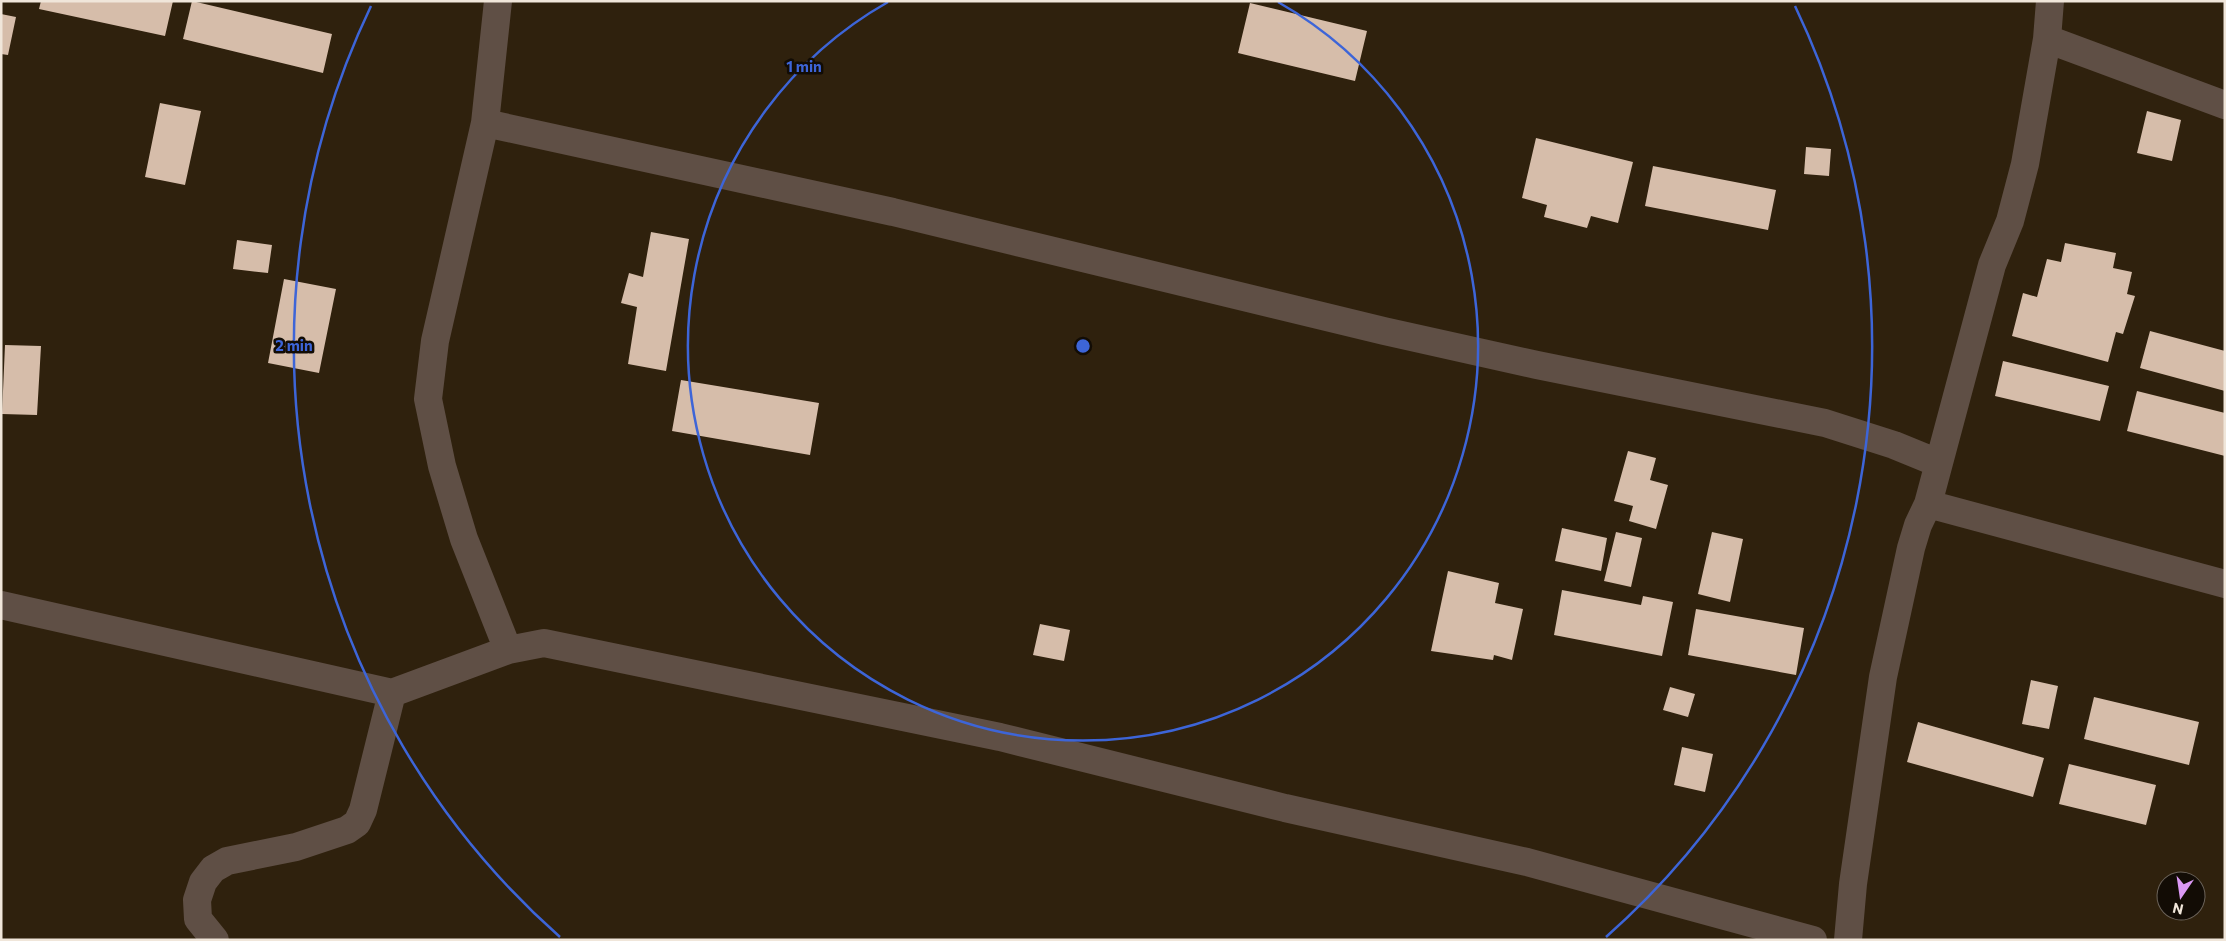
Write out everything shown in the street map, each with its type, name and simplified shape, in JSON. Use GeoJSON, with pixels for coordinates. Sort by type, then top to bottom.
{"type":"FeatureCollection","features":[{"type":"Feature","properties":{"kind":"street"},"geometry":{"type":"LineString","coordinates":[[498,1],[485,123],[435,341],[428,399],[442,466],[464,540],[508,650]]}},
{"type":"Feature","properties":{"kind":"street"},"geometry":{"type":"LineString","coordinates":[[1848,940],[1853,884],[1883,677],[1911,548],[1918,525],[1928,504],[1992,265],[2010,221],[2025,164],[2047,39],[2050,1]]}},
{"type":"Feature","properties":{"kind":"street"},"geometry":{"type":"LineString","coordinates":[[2047,39],[2225,105]]}},
{"type":"Feature","properties":{"kind":"street"},"geometry":{"type":"LineString","coordinates":[[485,123],[893,212],[1393,333],[1537,365],[1825,423],[1894,445],[1938,463]]}},
{"type":"Feature","properties":{"kind":"street"},"geometry":{"type":"LineString","coordinates":[[1928,504],[2225,584]]}},
{"type":"Feature","properties":{"kind":"street"},"geometry":{"type":"LineString","coordinates":[[1,605],[392,693],[508,650],[544,643],[1000,737],[1285,808],[1526,862],[1813,940]]}},
{"type":"Feature","properties":{"kind":"street"},"geometry":{"type":"LineString","coordinates":[[215,940],[198,919],[197,900],[203,882],[212,869],[227,861],[296,847],[347,830],[357,823],[363,810],[392,693]]}},
{"type":"Feature","properties":{"kind":"building"},"geometry":{"type":"Polygon","coordinates":[[[41,1],[173,1],[165,36],[39,9],[41,1]]]}},
{"type":"Feature","properties":{"kind":"building"},"geometry":{"type":"Polygon","coordinates":[[[192,1],[332,34],[323,73],[183,39],[192,1]]]}},
{"type":"Feature","properties":{"kind":"building"},"geometry":{"type":"Polygon","coordinates":[[[1250,3],[1367,31],[1355,81],[1238,53],[1250,3]]]}},
{"type":"Feature","properties":{"kind":"building"},"geometry":{"type":"Polygon","coordinates":[[[1,14],[16,17],[8,55],[1,54],[1,14]]]}},
{"type":"Feature","properties":{"kind":"building"},"geometry":{"type":"Polygon","coordinates":[[[160,103],[201,111],[185,185],[145,177],[160,103]]]}},
{"type":"Feature","properties":{"kind":"building"},"geometry":{"type":"Polygon","coordinates":[[[2147,111],[2181,120],[2172,161],[2137,153],[2147,111]]]}},
{"type":"Feature","properties":{"kind":"building"},"geometry":{"type":"Polygon","coordinates":[[[1536,138],[1633,162],[1618,223],[1591,216],[1587,228],[1544,217],[1547,205],[1522,198],[1536,138]]]}},
{"type":"Feature","properties":{"kind":"building"},"geometry":{"type":"Polygon","coordinates":[[[1806,147],[1831,149],[1829,176],[1804,174],[1806,147]]]}},
{"type":"Feature","properties":{"kind":"building"},"geometry":{"type":"Polygon","coordinates":[[[1653,166],[1776,190],[1768,230],[1645,206],[1653,166]]]}},
{"type":"Feature","properties":{"kind":"building"},"geometry":{"type":"Polygon","coordinates":[[[651,232],[689,239],[666,371],[628,364],[637,307],[621,303],[629,273],[643,277],[651,232]]]}},
{"type":"Feature","properties":{"kind":"building"},"geometry":{"type":"Polygon","coordinates":[[[237,240],[272,245],[268,273],[233,269],[237,240]]]}},
{"type":"Feature","properties":{"kind":"building"},"geometry":{"type":"Polygon","coordinates":[[[2065,243],[2116,253],[2113,268],[2132,272],[2127,294],[2135,296],[2123,334],[2116,332],[2108,362],[2012,336],[2023,293],[2037,297],[2047,259],[2061,262],[2065,243]]]}},
{"type":"Feature","properties":{"kind":"building"},"geometry":{"type":"Polygon","coordinates":[[[284,279],[336,289],[319,373],[268,363],[284,279]]]}},
{"type":"Feature","properties":{"kind":"building"},"geometry":{"type":"Polygon","coordinates":[[[2150,331],[2225,351],[2225,391],[2140,368],[2150,331]]]}},
{"type":"Feature","properties":{"kind":"building"},"geometry":{"type":"Polygon","coordinates":[[[5,345],[41,346],[37,415],[2,414],[5,345]]]}},
{"type":"Feature","properties":{"kind":"building"},"geometry":{"type":"Polygon","coordinates":[[[2003,361],[2109,386],[2100,421],[1995,396],[2003,361]]]}},
{"type":"Feature","properties":{"kind":"building"},"geometry":{"type":"Polygon","coordinates":[[[681,380],[819,403],[810,455],[672,431],[681,380]]]}},
{"type":"Feature","properties":{"kind":"building"},"geometry":{"type":"Polygon","coordinates":[[[2137,391],[2225,413],[2225,456],[2127,431],[2137,391]]]}},
{"type":"Feature","properties":{"kind":"building"},"geometry":{"type":"Polygon","coordinates":[[[1628,451],[1656,458],[1650,480],[1668,485],[1656,529],[1629,521],[1633,506],[1614,501],[1628,451]]]}},
{"type":"Feature","properties":{"kind":"building"},"geometry":{"type":"Polygon","coordinates":[[[1562,528],[1607,538],[1601,571],[1555,561],[1562,528]]]}},
{"type":"Feature","properties":{"kind":"building"},"geometry":{"type":"Polygon","coordinates":[[[1616,532],[1642,538],[1631,587],[1604,581],[1616,532]]]}},
{"type":"Feature","properties":{"kind":"building"},"geometry":{"type":"Polygon","coordinates":[[[1712,532],[1743,539],[1730,602],[1698,594],[1712,532]]]}},
{"type":"Feature","properties":{"kind":"building"},"geometry":{"type":"Polygon","coordinates":[[[1448,571],[1499,583],[1495,603],[1523,609],[1512,660],[1494,655],[1493,660],[1431,651],[1448,571]]]}},
{"type":"Feature","properties":{"kind":"building"},"geometry":{"type":"Polygon","coordinates":[[[1562,590],[1641,605],[1643,596],[1673,602],[1662,656],[1554,635],[1562,590]]]}},
{"type":"Feature","properties":{"kind":"building"},"geometry":{"type":"Polygon","coordinates":[[[1696,609],[1804,628],[1796,675],[1688,655],[1696,609]]]}},
{"type":"Feature","properties":{"kind":"building"},"geometry":{"type":"Polygon","coordinates":[[[1040,624],[1070,630],[1064,661],[1033,655],[1040,624]]]}},
{"type":"Feature","properties":{"kind":"building"},"geometry":{"type":"Polygon","coordinates":[[[2031,680],[2058,686],[2049,729],[2022,724],[2031,680]]]}},
{"type":"Feature","properties":{"kind":"building"},"geometry":{"type":"Polygon","coordinates":[[[1670,687],[1695,694],[1688,717],[1663,710],[1670,687]]]}},
{"type":"Feature","properties":{"kind":"building"},"geometry":{"type":"Polygon","coordinates":[[[2094,697],[2199,722],[2189,765],[2084,739],[2094,697]]]}},
{"type":"Feature","properties":{"kind":"building"},"geometry":{"type":"Polygon","coordinates":[[[1918,722],[2044,758],[2033,797],[1907,762],[1918,722]]]}},
{"type":"Feature","properties":{"kind":"building"},"geometry":{"type":"Polygon","coordinates":[[[1682,747],[1713,754],[1705,792],[1674,785],[1682,747]]]}},
{"type":"Feature","properties":{"kind":"building"},"geometry":{"type":"Polygon","coordinates":[[[2069,764],[2156,785],[2146,825],[2059,804],[2069,764]]]}}]}
